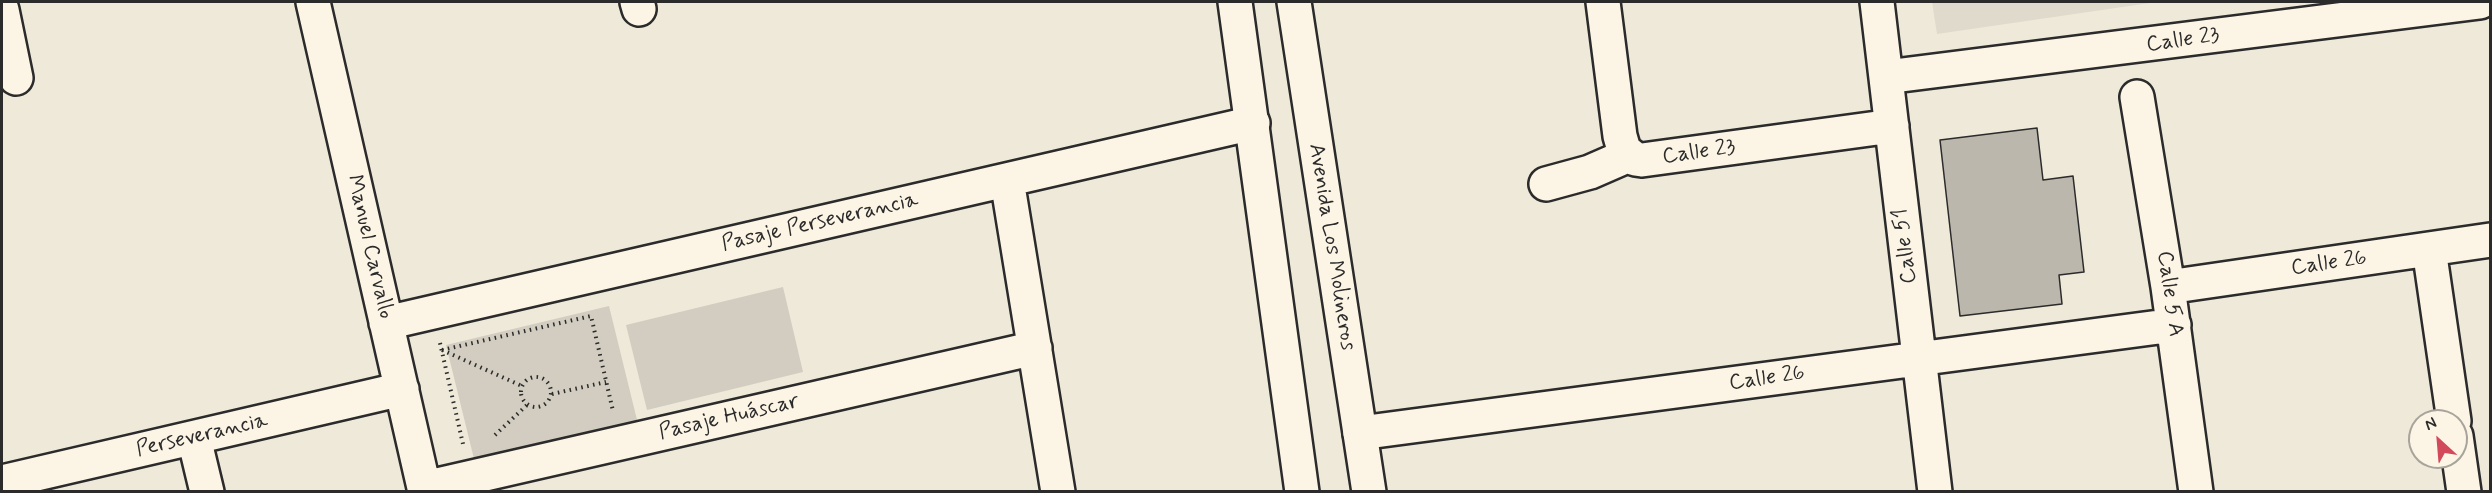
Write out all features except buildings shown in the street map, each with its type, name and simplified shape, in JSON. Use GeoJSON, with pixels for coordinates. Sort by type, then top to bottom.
{"type":"FeatureCollection","features":[{"type":"Feature","properties":{"kind":"street","name":"Manuel Carvallo"},"geometry":{"type":"LineString","coordinates":[[312,2],[424,490]]}},
{"type":"Feature","properties":{"kind":"street"},"geometry":{"type":"LineString","coordinates":[[1235,2],[1302,492]]}},
{"type":"Feature","properties":{"kind":"street","name":"Avenida Los Molineros"},"geometry":{"type":"LineString","coordinates":[[1294,2],[1369,492]]}},
{"type":"Feature","properties":{"kind":"street"},"geometry":{"type":"LineString","coordinates":[[1603,2],[1620,136],[1629,155]]}},
{"type":"Feature","properties":{"kind":"street","name":"Calle 51"},"geometry":{"type":"LineString","coordinates":[[1877,2],[1935,492]]}},
{"type":"Feature","properties":{"kind":"street","name":"Calle 23"},"geometry":{"type":"LineString","coordinates":[[1886,78],[2480,2]]}},
{"type":"Feature","properties":{"kind":"street"},"geometry":{"type":"LineString","coordinates":[[2,10],[16,78]]}},
{"type":"Feature","properties":{"kind":"street","name":"Calle 5 A"},"geometry":{"type":"LineString","coordinates":[[2137,97],[2174,325],[2196,492]]}},
{"type":"Feature","properties":{"kind":"street","name":"Pasaje Perseverancia"},"geometry":{"type":"LineString","coordinates":[[386,323],[1253,123]]}},
{"type":"Feature","properties":{"kind":"street","name":"Calle 23"},"geometry":{"type":"LineString","coordinates":[[1546,184],[1590,172],[1629,155],[1642,160],[1892,126]]}},
{"type":"Feature","properties":{"kind":"street"},"geometry":{"type":"LineString","coordinates":[[1007,180],[1058,492]]}},
{"type":"Feature","properties":{"kind":"street","name":"Calle 26"},"geometry":{"type":"LineString","coordinates":[[2168,287],[2490,240]]}},
{"type":"Feature","properties":{"kind":"street"},"geometry":{"type":"LineString","coordinates":[[2429,249],[2452,409]]}},
{"type":"Feature","properties":{"kind":"street","name":"Calle 26"},"geometry":{"type":"LineString","coordinates":[[1360,433],[2174,325]]}},
{"type":"Feature","properties":{"kind":"street","name":"Pasaje Huáscar"},"geometry":{"type":"LineString","coordinates":[[424,490],[1035,348]]}},
{"type":"Feature","properties":{"kind":"street","name":"Perseverancia"},"geometry":{"type":"LineString","coordinates":[[2,482],[402,389]]}},
{"type":"Feature","properties":{"kind":"street"},"geometry":{"type":"LineString","coordinates":[[194,438],[207,492]]}},
{"type":"Feature","properties":{"kind":"street"},"geometry":{"type":"LineString","coordinates":[[2461,469],[2464,492]]}},
{"type":"Feature","properties":{"kind":"path"},"geometry":{"type":"LineString","coordinates":[[442,350],[591,316],[614,415]]}},
{"type":"Feature","properties":{"kind":"path"},"geometry":{"type":"LineString","coordinates":[[442,350],[522,386]]}},
{"type":"Feature","properties":{"kind":"path"},"geometry":{"type":"LineString","coordinates":[[442,350],[464,449]]}},
{"type":"Feature","properties":{"kind":"path"},"geometry":{"type":"LineString","coordinates":[[530,378],[540,378],[549,384],[552,394],[547,403],[537,408],[527,405],[522,396],[522,386],[530,378]]}},
{"type":"Feature","properties":{"kind":"path"},"geometry":{"type":"LineString","coordinates":[[552,394],[606,382]]}},
{"type":"Feature","properties":{"kind":"path"},"geometry":{"type":"LineString","coordinates":[[493,437],[527,405]]}},
{"type":"Feature","properties":{"kind":"shaded area"},"geometry":{"type":"Polygon","coordinates":[[[1932,2],[2157,2],[1937,34],[1932,2]]]}},
{"type":"Feature","properties":{"kind":"shaded area"},"geometry":{"type":"Polygon","coordinates":[[[783,287],[803,372],[647,410],[626,325],[783,287]]]}},
{"type":"Feature","properties":{"kind":"shaded area"},"geometry":{"type":"Polygon","coordinates":[[[609,306],[638,424],[475,463],[446,345],[609,306]]]}}]}
